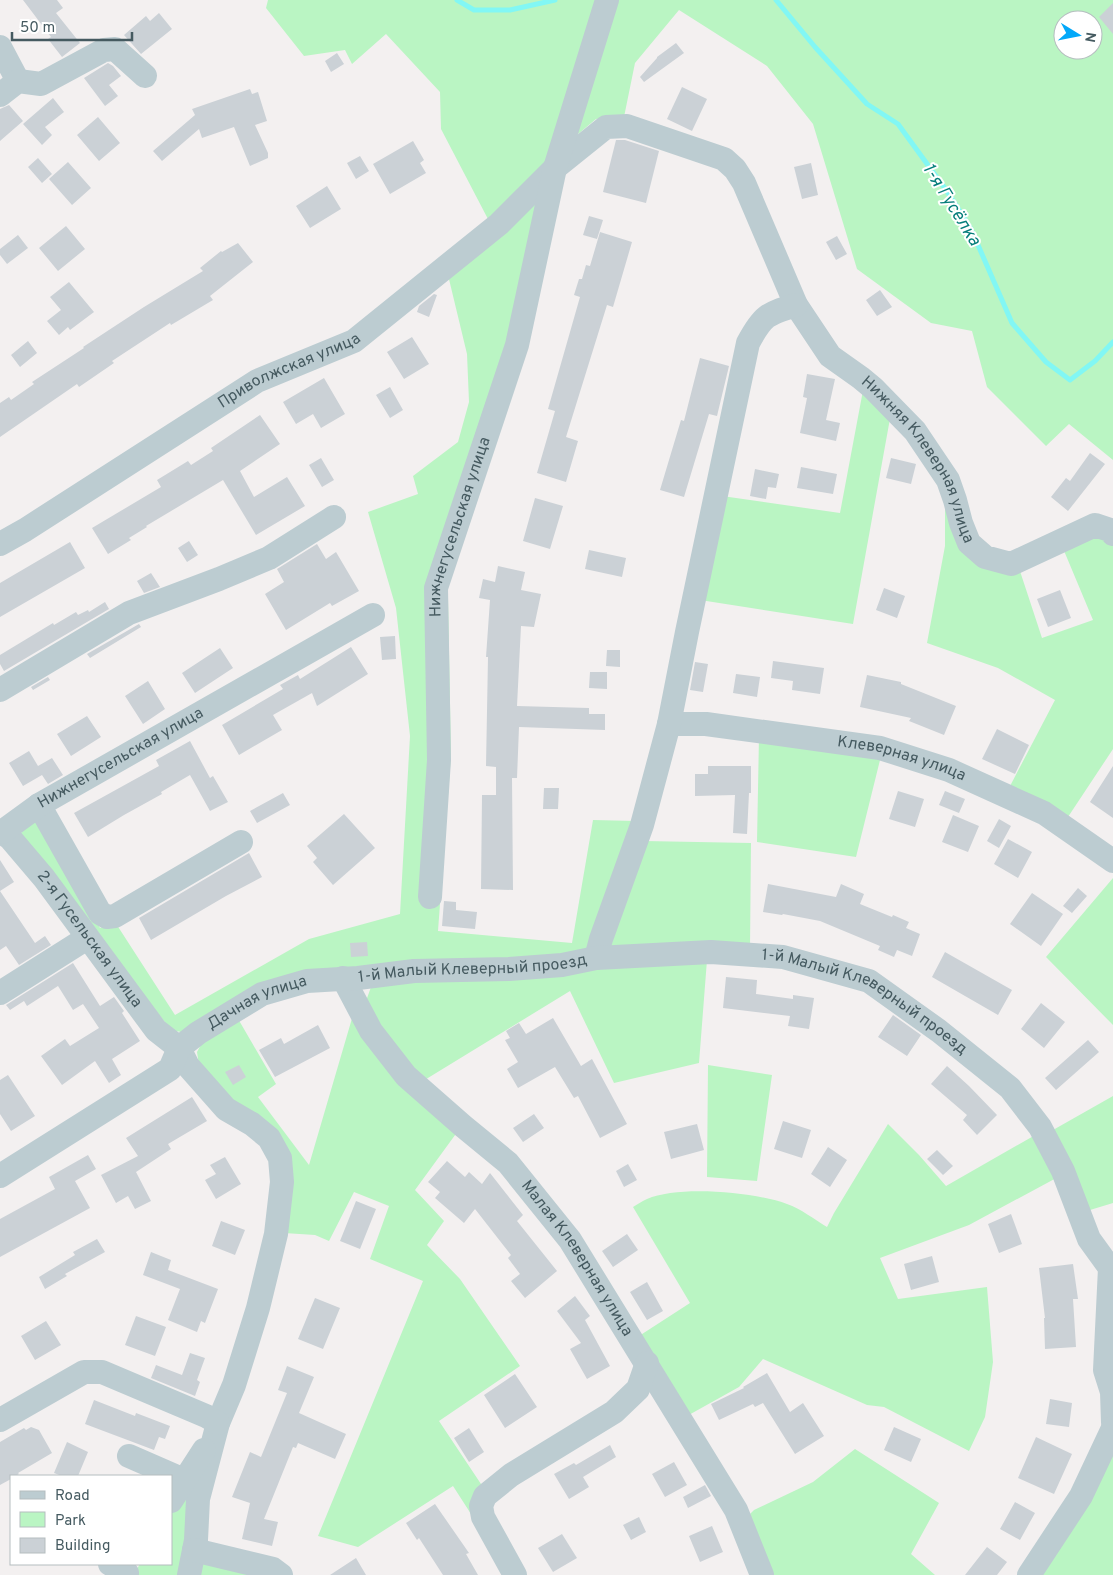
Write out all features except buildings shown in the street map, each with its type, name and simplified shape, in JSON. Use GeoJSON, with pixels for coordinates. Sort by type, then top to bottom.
{"type":"FeatureCollection","features":[{"type":"Feature","properties":{"kind":"street","name":"Нижнегусельская улица"},"geometry":{"type":"LineString","coordinates":[[430,897],[439,760],[436,588],[518,345],[555,168],[607,0]]}},
{"type":"Feature","properties":{"kind":"street"},"geometry":{"type":"LineString","coordinates":[[0,47],[9,88],[41,84],[104,50],[115,49],[145,76]]}},
{"type":"Feature","properties":{"kind":"street","name":"Нижняя Клеверная улица"},"geometry":{"type":"LineString","coordinates":[[555,168],[606,127],[627,126],[724,159],[735,169],[744,183],[796,305],[830,356],[873,388],[915,431],[948,480],[969,543],[985,557],[1011,564],[1095,526],[1110,530],[1113,534]]}},
{"type":"Feature","properties":{"kind":"street","name":"Приволжская улица"},"geometry":{"type":"LineString","coordinates":[[0,544],[25,530],[257,381],[354,341],[499,224],[555,168]]}},
{"type":"Feature","properties":{"kind":"street"},"geometry":{"type":"LineString","coordinates":[[596,958],[600,939],[642,825],[669,724],[748,343],[757,325],[771,312],[796,305]]}},
{"type":"Feature","properties":{"kind":"street"},"geometry":{"type":"LineString","coordinates":[[0,690],[129,613],[269,558],[334,517]]}},
{"type":"Feature","properties":{"kind":"street","name":"Нижнегусельская улица"},"geometry":{"type":"LineString","coordinates":[[1,832],[39,805],[373,615]]}},
{"type":"Feature","properties":{"kind":"street","name":"Клеверная улица"},"geometry":{"type":"LineString","coordinates":[[669,724],[706,724],[880,748],[949,770],[1044,813],[1113,861]]}},
{"type":"Feature","properties":{"kind":"street"},"geometry":{"type":"LineString","coordinates":[[39,805],[100,913],[107,917],[115,916],[241,842]]}},
{"type":"Feature","properties":{"kind":"street","name":"2-я Гусельская улица"},"geometry":{"type":"LineString","coordinates":[[1,832],[10,838],[44,878],[156,1030],[179,1048]]}},
{"type":"Feature","properties":{"kind":"street"},"geometry":{"type":"LineString","coordinates":[[0,993],[87,938]]}},
{"type":"Feature","properties":{"kind":"street","name":"1-й Малый Клеверный проезд"},"geometry":{"type":"LineString","coordinates":[[343,978],[414,971],[509,969],[562,965],[596,958],[711,952],[783,957],[869,981],[939,1031],[1010,1088],[1040,1127],[1063,1171],[1089,1239],[1110,1268],[1105,1370],[1112,1392],[1113,1422]]}},
{"type":"Feature","properties":{"kind":"street","name":"Дачная улица"},"geometry":{"type":"LineString","coordinates":[[179,1048],[198,1033],[262,994],[307,981],[343,978]]}},
{"type":"Feature","properties":{"kind":"street","name":"Малая Клеверная улица"},"geometry":{"type":"LineString","coordinates":[[343,978],[370,1031],[406,1076],[508,1163],[570,1240],[736,1510],[762,1575]]}},
{"type":"Feature","properties":{"kind":"street"},"geometry":{"type":"LineString","coordinates":[[0,1176],[170,1069],[179,1048]]}},
{"type":"Feature","properties":{"kind":"street"},"geometry":{"type":"LineString","coordinates":[[179,1048],[188,1066],[226,1108],[252,1124],[269,1138],[280,1158],[282,1182],[276,1234],[258,1308],[234,1385],[216,1431],[198,1499],[196,1540],[189,1575]]}},
{"type":"Feature","properties":{"kind":"street"},"geometry":{"type":"LineString","coordinates":[[514,1575],[483,1517],[481,1506],[485,1496],[511,1475],[614,1412],[638,1389],[647,1363]]}},
{"type":"Feature","properties":{"kind":"street"},"geometry":{"type":"LineString","coordinates":[[0,1420],[84,1372],[102,1372],[216,1431]]}},
{"type":"Feature","properties":{"kind":"street"},"geometry":{"type":"LineString","coordinates":[[1029,1575],[1081,1496],[1113,1428]]}},
{"type":"Feature","properties":{"kind":"street"},"geometry":{"type":"LineString","coordinates":[[172,1499],[216,1431]]}},
{"type":"Feature","properties":{"kind":"street"},"geometry":{"type":"LineString","coordinates":[[128,1456],[184,1480]]}},
{"type":"Feature","properties":{"kind":"street"},"geometry":{"type":"LineString","coordinates":[[194,1550],[273,1569],[281,1575]]}},
{"type":"Feature","properties":{"kind":"green space"},"geometry":{"type":"Polygon","coordinates":[[[268,0],[1113,0],[1113,460],[1069,424],[1046,446],[987,387],[972,331],[931,323],[857,269],[813,124],[767,66],[679,10],[635,63],[624,117],[596,119],[547,160],[489,221],[441,129],[440,92],[386,34],[352,64],[345,50],[304,56],[266,8],[268,0]]]}},
{"type":"Feature","properties":{"kind":"green space"},"geometry":{"type":"Polygon","coordinates":[[[538,195],[510,340],[427,586],[448,598],[451,755],[438,931],[572,943],[593,820],[636,821],[589,952],[354,974],[181,1032],[171,1030],[19,836],[37,810],[100,928],[115,922],[175,1015],[309,939],[400,914],[410,736],[396,608],[368,512],[418,494],[413,476],[458,442],[469,402],[467,354],[448,275],[538,195]]]}},
{"type":"Feature","properties":{"kind":"green space"},"geometry":{"type":"Polygon","coordinates":[[[864,385],[891,413],[853,624],[700,600],[722,496],[840,513],[864,385]]]}},
{"type":"Feature","properties":{"kind":"green space"},"geometry":{"type":"Polygon","coordinates":[[[945,485],[956,527],[1018,565],[1042,638],[1093,620],[1062,546],[1098,532],[1113,545],[1113,749],[1066,820],[1009,788],[1055,700],[998,668],[927,643],[945,546],[945,485]]]}},
{"type":"Feature","properties":{"kind":"green space"},"geometry":{"type":"Polygon","coordinates":[[[759,736],[881,756],[856,857],[757,842],[759,736]]]}},
{"type":"Feature","properties":{"kind":"green space"},"geometry":{"type":"Polygon","coordinates":[[[644,841],[751,843],[750,948],[610,949],[644,841]]]}},
{"type":"Feature","properties":{"kind":"green space"},"geometry":{"type":"Polygon","coordinates":[[[1113,878],[1113,1025],[1046,957],[1113,878]]]}},
{"type":"Feature","properties":{"kind":"green space"},"geometry":{"type":"Polygon","coordinates":[[[707,960],[699,1063],[614,1083],[570,991],[423,1081],[407,1068],[366,1001],[371,987],[380,984],[707,960]]]}},
{"type":"Feature","properties":{"kind":"green space"},"geometry":{"type":"Polygon","coordinates":[[[353,1015],[458,1131],[415,1190],[444,1221],[427,1245],[460,1279],[520,1366],[439,1421],[483,1487],[471,1514],[453,1486],[358,1547],[318,1536],[423,1281],[370,1259],[389,1206],[354,1192],[329,1241],[315,1235],[284,1233],[289,1182],[231,1103],[199,1065],[197,1052],[204,1039],[237,1017],[276,1084],[258,1097],[309,1165],[353,1015]]]}},
{"type":"Feature","properties":{"kind":"green space"},"geometry":{"type":"Polygon","coordinates":[[[708,1065],[772,1075],[757,1181],[707,1177],[708,1065]]]}},
{"type":"Feature","properties":{"kind":"green space"},"geometry":{"type":"Polygon","coordinates":[[[1113,1096],[1113,1203],[1090,1210],[1053,1130],[1113,1096]]]}},
{"type":"Feature","properties":{"kind":"green space"},"geometry":{"type":"Polygon","coordinates":[[[888,1124],[946,1186],[1037,1134],[1060,1176],[969,1225],[880,1258],[898,1299],[987,1287],[993,1362],[985,1417],[969,1451],[884,1407],[867,1405],[763,1359],[739,1387],[687,1416],[639,1336],[690,1303],[633,1207],[647,1199],[678,1192],[737,1193],[787,1204],[827,1227],[888,1124]]]}},
{"type":"Feature","properties":{"kind":"green space"},"geometry":{"type":"Polygon","coordinates":[[[1113,1444],[1113,1575],[1038,1575],[1113,1444]]]}},
{"type":"Feature","properties":{"kind":"green space"},"geometry":{"type":"Polygon","coordinates":[[[855,1449],[939,1503],[911,1554],[935,1575],[770,1575],[750,1514],[754,1510],[813,1482],[855,1449]]]}},
{"type":"Feature","properties":{"kind":"green space"},"geometry":{"type":"Polygon","coordinates":[[[200,1466],[185,1575],[133,1575],[139,1565],[172,1565],[172,1508],[200,1466]]]}},
{"type":"Feature","properties":{"kind":"green space"},"geometry":{"type":"Polygon","coordinates":[[[204,1561],[267,1575],[196,1575],[204,1561]]]}},
{"type":"Feature","properties":{"kind":"waterway","name":"1-я Гусёлка"},"geometry":{"type":"LineString","coordinates":[[457,0],[474,10],[510,10],[555,0]]}},
{"type":"Feature","properties":{"kind":"waterway","name":"1-я Гусёлка"},"geometry":{"type":"LineString","coordinates":[[776,0],[815,47],[867,104],[898,124],[949,194],[971,229],[1012,323],[1046,362],[1070,380],[1095,361],[1113,342]]}}]}
